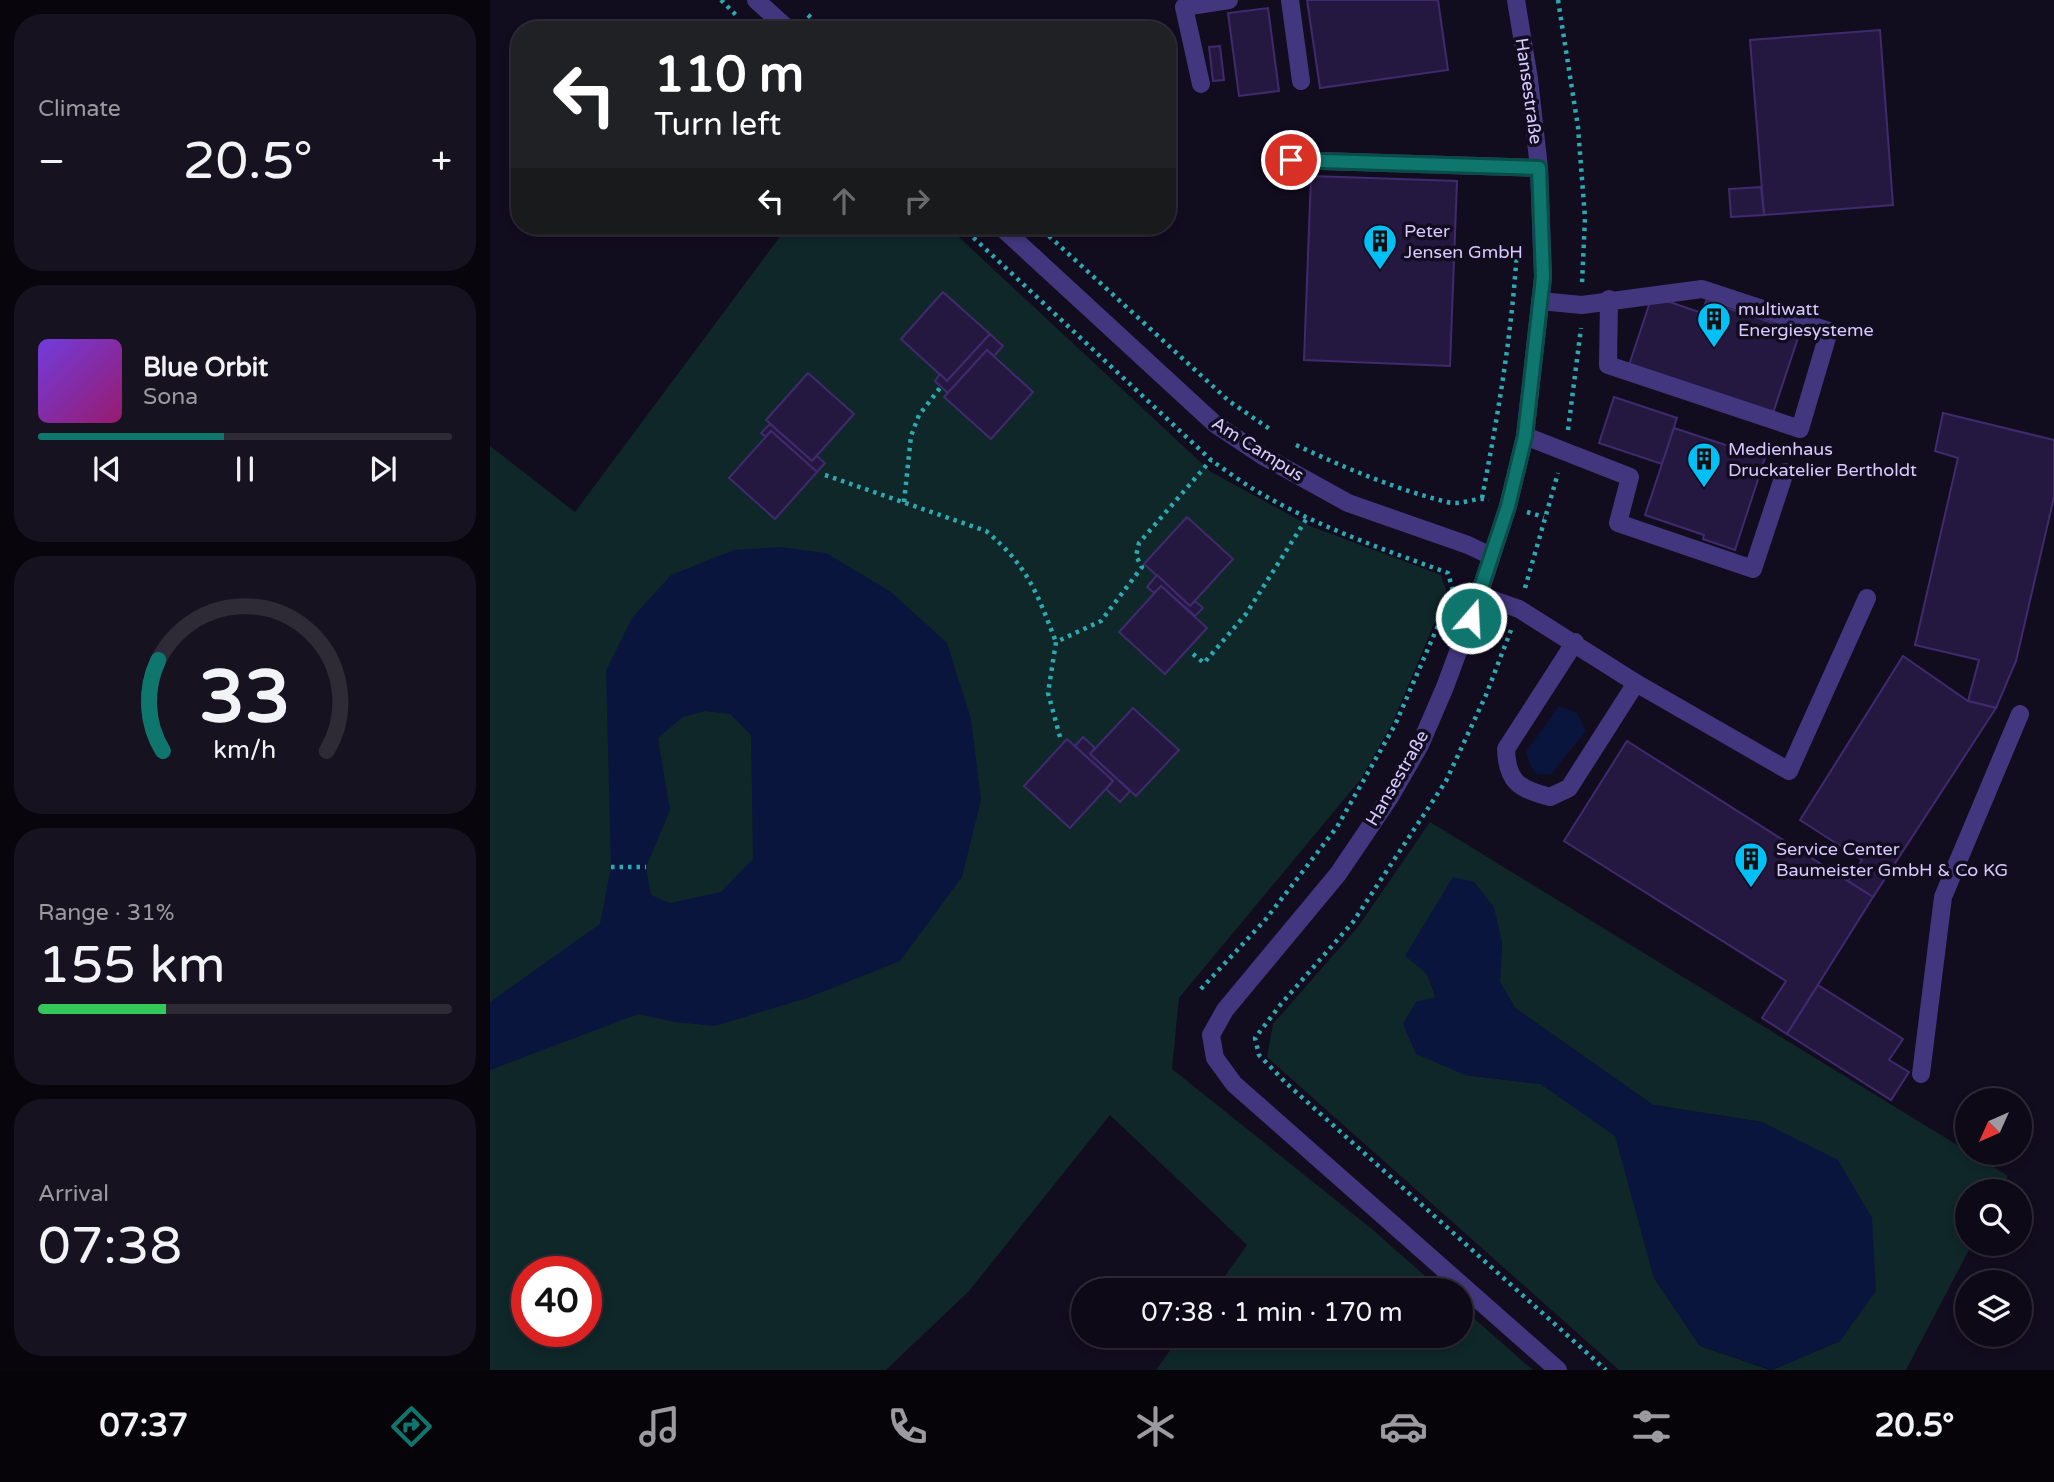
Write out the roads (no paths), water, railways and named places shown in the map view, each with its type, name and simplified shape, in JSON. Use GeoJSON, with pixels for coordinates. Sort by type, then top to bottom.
{"type":"FeatureCollection","features":[{"type":"Feature","properties":{"kind":"street"},"geometry":{"type":"LineString","coordinates":[[756,0],[779,21]]}},
{"type":"Feature","properties":{"kind":"street"},"geometry":{"type":"LineString","coordinates":[[1201,84],[1184,6],[1229,0]]}},
{"type":"Feature","properties":{"kind":"street"},"geometry":{"type":"LineString","coordinates":[[1290,0],[1301,81]]}},
{"type":"Feature","properties":{"kind":"street","name":"Hansestraße"},"geometry":{"type":"LineString","coordinates":[[1516,0],[1529,79],[1539,168],[1543,277],[1525,436],[1508,506],[1479,595],[1420,745],[1390,797],[1339,874],[1225,1010],[1211,1035],[1215,1058],[1234,1084],[1558,1370]]}},
{"type":"Feature","properties":{"kind":"street"},"geometry":{"type":"LineString","coordinates":[[1291,160],[1539,168]]}},
{"type":"Feature","properties":{"kind":"street","name":"Am Campus"},"geometry":{"type":"LineString","coordinates":[[1010,235],[1224,430],[1264,456],[1348,503],[1468,545],[1491,556]]}},
{"type":"Feature","properties":{"kind":"street"},"geometry":{"type":"LineString","coordinates":[[1540,301],[1582,305],[1609,299],[1702,289],[1829,331],[1800,429],[1608,365],[1609,299]]}},
{"type":"Feature","properties":{"kind":"street"},"geometry":{"type":"LineString","coordinates":[[1525,436],[1630,477],[1618,523],[1753,569],[1785,472]]}},
{"type":"Feature","properties":{"kind":"street"},"geometry":{"type":"LineString","coordinates":[[1479,595],[1519,609],[1636,683],[1789,771],[1867,598]]}},
{"type":"Feature","properties":{"kind":"street"},"geometry":{"type":"LineString","coordinates":[[1575,642],[1506,749],[1506,764],[1512,779],[1529,791],[1549,797],[1569,788],[1636,683]]}},
{"type":"Feature","properties":{"kind":"street"},"geometry":{"type":"LineString","coordinates":[[1921,1074],[1943,897],[2020,714]]}},
{"type":"Feature","properties":{"kind":"water"},"geometry":{"type":"Polygon","coordinates":[[[780,547],[826,553],[891,592],[947,643],[971,719],[981,800],[962,877],[900,961],[807,998],[715,1026],[675,1022],[638,1014],[490,1070],[490,1002],[600,924],[611,867],[606,671],[632,618],[671,575],[734,550],[780,547]],[[705,711],[683,717],[658,738],[670,810],[646,867],[651,895],[670,903],[721,892],[753,859],[751,735],[730,714],[705,711]]]}},
{"type":"Feature","properties":{"kind":"water"},"geometry":{"type":"Polygon","coordinates":[[[1559,706],[1577,713],[1586,731],[1551,774],[1536,774],[1526,752],[1559,706]]]}},
{"type":"Feature","properties":{"kind":"water"},"geometry":{"type":"Polygon","coordinates":[[[1453,877],[1474,882],[1494,907],[1502,942],[1500,982],[1515,1008],[1653,1105],[1762,1122],[1838,1160],[1872,1218],[1876,1291],[1840,1341],[1772,1370],[1700,1346],[1654,1278],[1615,1136],[1541,1084],[1465,1075],[1416,1054],[1403,1024],[1416,1002],[1436,997],[1427,974],[1405,956],[1453,877]]]}},
{"type":"Feature","properties":{"kind":"place","name":"Peter Jensen GmbH"},"geometry":{"type":"Point","coordinates":[1380,271]}},
{"type":"Feature","properties":{"kind":"place","name":"multiwatt Energiesysteme"},"geometry":{"type":"Point","coordinates":[1714,349]}},
{"type":"Feature","properties":{"kind":"place","name":"Medienhaus Druckatelier Bertholdt"},"geometry":{"type":"Point","coordinates":[1704,489]}},
{"type":"Feature","properties":{"kind":"place","name":"Service Center Baumeister GmbH & Co KG"},"geometry":{"type":"Point","coordinates":[1751,889]}}]}
